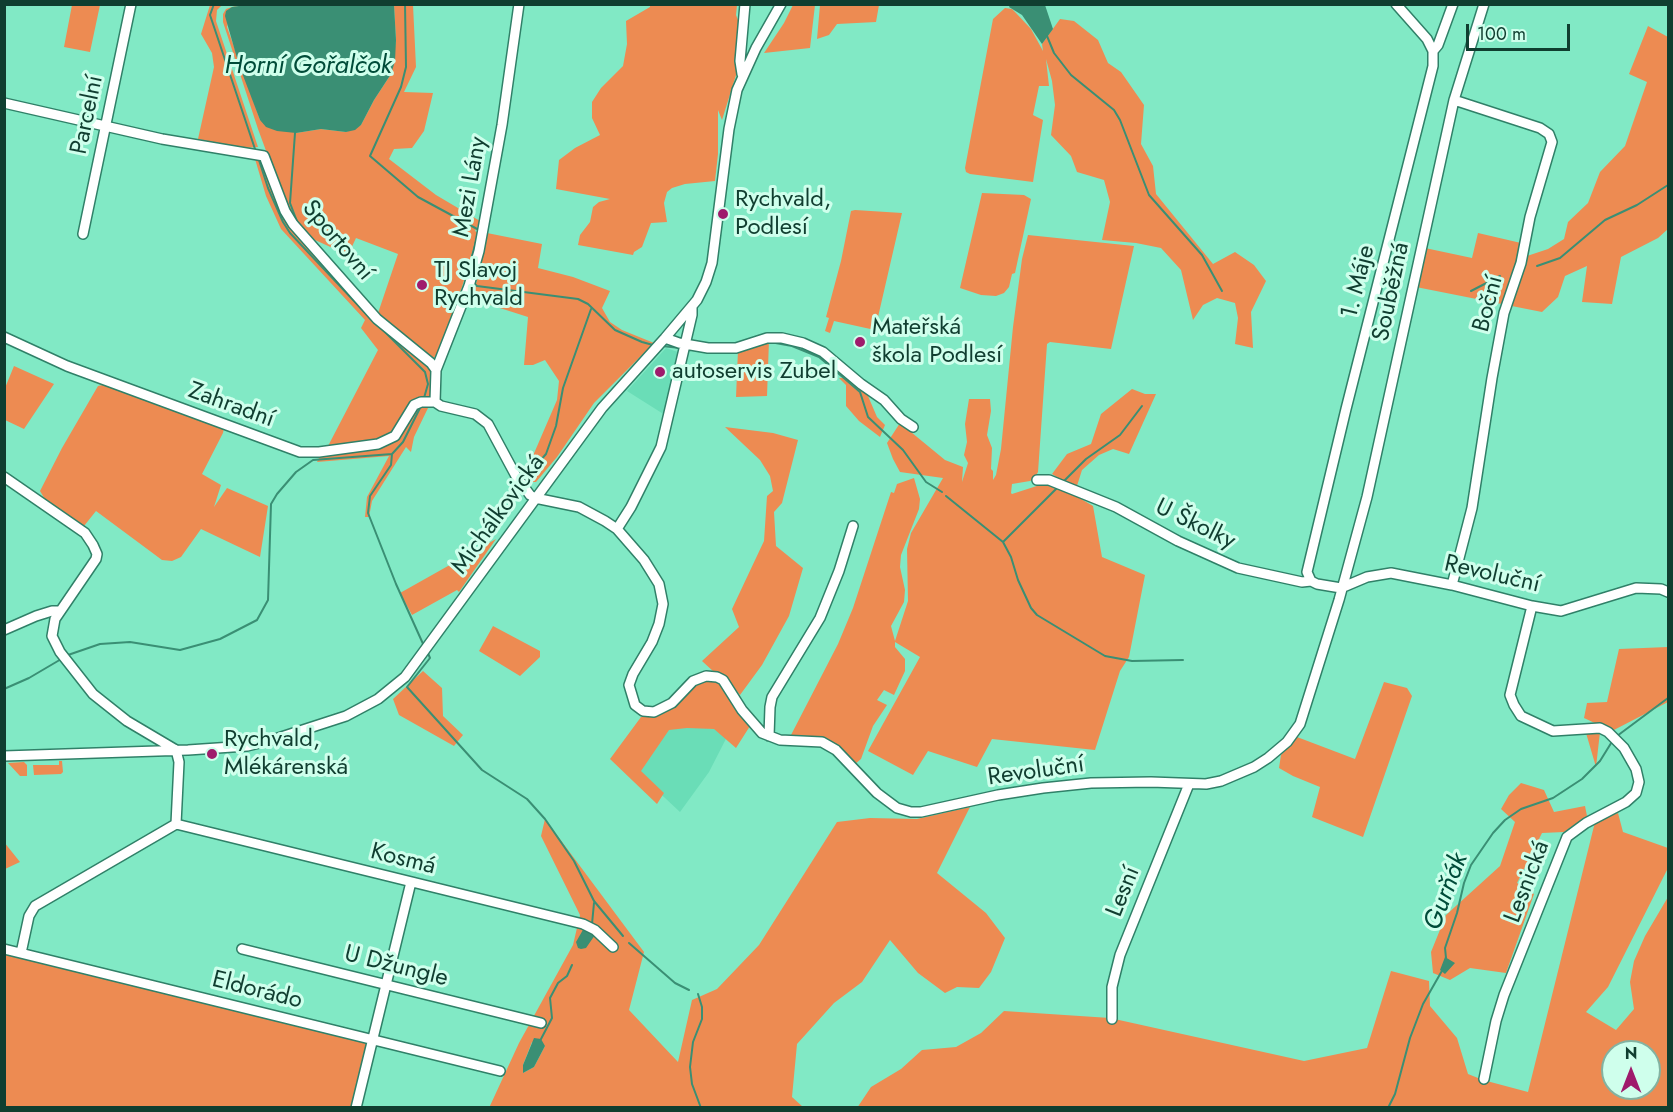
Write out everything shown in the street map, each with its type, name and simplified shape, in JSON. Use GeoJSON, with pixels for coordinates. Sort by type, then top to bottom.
{"type":"FeatureCollection","features":[{"type":"Feature","properties":{"kind":"street","name":"Parcelní"},"geometry":{"type":"LineString","coordinates":[[83,234],[131,4]]}},
{"type":"Feature","properties":{"kind":"street","name":"Mezi Lány"},"geometry":{"type":"LineString","coordinates":[[436,370],[469,286],[479,251],[502,125],[519,4]]}},
{"type":"Feature","properties":{"kind":"street"},"geometry":{"type":"LineString","coordinates":[[742,74],[740,61],[745,4]]}},
{"type":"Feature","properties":{"kind":"street","name":"Michálkovická"},"geometry":{"type":"LineString","coordinates":[[4,756],[247,746],[346,716],[378,699],[405,677],[602,408],[692,307],[706,282],[712,263],[732,107],[742,74],[782,4]]}},
{"type":"Feature","properties":{"kind":"street"},"geometry":{"type":"LineString","coordinates":[[1396,4],[1427,39],[1433,51]]}},
{"type":"Feature","properties":{"kind":"street","name":"1. Máje"},"geometry":{"type":"LineString","coordinates":[[1311,581],[1307,572],[1427,92],[1433,66],[1433,51],[1438,45],[1453,4]]}},
{"type":"Feature","properties":{"kind":"street","name":"Souběžná"},"geometry":{"type":"LineString","coordinates":[[1341,588],[1366,497],[1454,100],[1484,4]]}},
{"type":"Feature","properties":{"kind":"street","name":"Boční"},"geometry":{"type":"LineString","coordinates":[[1452,585],[1472,508],[1502,322],[1521,263],[1530,217],[1549,159],[1552,142],[1549,134],[1540,128],[1454,100]]}},
{"type":"Feature","properties":{"kind":"street","name":"Sportovní"},"geometry":{"type":"LineString","coordinates":[[4,103],[162,138],[264,156],[285,211],[293,224],[377,319],[431,363],[436,370]]}},
{"type":"Feature","properties":{"kind":"street"},"geometry":{"type":"LineString","coordinates":[[617,529],[662,447],[692,307]]}},
{"type":"Feature","properties":{"kind":"street","name":"Zahradní"},"geometry":{"type":"LineString","coordinates":[[4,337],[67,366],[300,452],[319,452],[387,441],[400,429],[411,408],[428,403]]}},
{"type":"Feature","properties":{"kind":"street"},"geometry":{"type":"LineString","coordinates":[[665,338],[708,348],[736,348],[767,338],[782,338],[803,343],[824,352],[861,384],[884,400],[901,419],[913,427]]}},
{"type":"Feature","properties":{"kind":"street"},"geometry":{"type":"LineString","coordinates":[[436,370],[428,403],[475,414],[488,424],[495,433],[516,476],[530,495],[579,507],[617,529],[644,560],[659,584],[663,604],[659,624],[629,685],[635,705],[643,711],[654,712],[672,703],[693,681],[706,676],[717,677],[723,681],[755,727],[769,736]]}},
{"type":"Feature","properties":{"kind":"street"},"geometry":{"type":"LineString","coordinates":[[4,477],[85,533],[96,549],[96,559],[59,611],[52,628],[52,636],[60,652],[93,694],[127,722],[176,750],[179,762],[176,824],[35,906],[29,916],[21,953]]}},
{"type":"Feature","properties":{"kind":"street","name":"U Školky"},"geometry":{"type":"LineString","coordinates":[[1037,480],[1048,480],[1116,507],[1178,541],[1238,568],[1341,588]]}},
{"type":"Feature","properties":{"kind":"street"},"geometry":{"type":"LineString","coordinates":[[769,736],[772,697],[820,618],[839,571],[853,526]]}},
{"type":"Feature","properties":{"kind":"street","name":"Revoluční"},"geometry":{"type":"LineString","coordinates":[[769,736],[780,740],[822,742],[836,750],[877,793],[897,808],[911,812],[921,812],[998,795],[1091,783],[1206,784],[1232,777],[1254,767],[1287,742],[1300,724],[1305,711],[1340,600],[1341,588],[1367,577],[1391,573],[1561,611],[1636,588],[1661,589],[1668,592]]}},
{"type":"Feature","properties":{"kind":"street","name":"Lesnická"},"geometry":{"type":"LineString","coordinates":[[1484,1079],[1504,995],[1567,837],[1586,823],[1626,802],[1636,793],[1639,782],[1636,769],[1624,748],[1608,732],[1600,728],[1552,730],[1521,716],[1514,705],[1510,695],[1532,606]]}},
{"type":"Feature","properties":{"kind":"street"},"geometry":{"type":"LineString","coordinates":[[4,630],[36,616],[59,611]]}},
{"type":"Feature","properties":{"kind":"street","name":"Lesní"},"geometry":{"type":"LineString","coordinates":[[1112,1018],[1112,987],[1120,955],[1189,784]]}},
{"type":"Feature","properties":{"kind":"street","name":"Kosmá"},"geometry":{"type":"LineString","coordinates":[[176,824],[583,924],[595,930],[612,947]]}},
{"type":"Feature","properties":{"kind":"street"},"geometry":{"type":"LineString","coordinates":[[356,1107],[411,882]]}},
{"type":"Feature","properties":{"kind":"street","name":"Eldorádo"},"geometry":{"type":"LineString","coordinates":[[4,949],[500,1071]]}},
{"type":"Feature","properties":{"kind":"street","name":"U Džungle"},"geometry":{"type":"LineString","coordinates":[[242,949],[541,1023]]}},
{"type":"Feature","properties":{"kind":"shaded area"},"geometry":{"type":"Polygon","coordinates":[[[72,5],[100,5],[90,52],[64,47],[72,5]]]}},
{"type":"Feature","properties":{"kind":"shaded area"},"geometry":{"type":"Polygon","coordinates":[[[210,5],[222,5],[217,10],[216,21],[258,147],[244,148],[198,139],[214,67],[212,53],[201,34],[210,5]]]}},
{"type":"Feature","properties":{"kind":"shaded area"},"geometry":{"type":"Polygon","coordinates":[[[394,5],[413,5],[416,67],[404,92],[433,93],[424,131],[412,148],[394,149],[389,159],[436,195],[480,221],[475,231],[478,233],[462,287],[434,358],[401,336],[377,316],[398,254],[356,238],[348,255],[315,240],[295,221],[286,205],[258,129],[223,22],[226,9],[232,7],[227,27],[260,120],[296,133],[321,129],[346,132],[361,125],[391,74],[396,40],[394,5]]]}},
{"type":"Feature","properties":{"kind":"shaded area"},"geometry":{"type":"Polygon","coordinates":[[[650,5],[737,5],[736,15],[740,25],[737,72],[722,120],[718,110],[718,154],[715,181],[685,184],[667,192],[664,203],[667,222],[651,223],[642,247],[633,255],[578,245],[580,235],[590,222],[593,207],[599,202],[610,199],[556,189],[559,160],[575,148],[600,135],[592,118],[592,102],[601,88],[623,66],[627,44],[626,21],[650,5]]]}},
{"type":"Feature","properties":{"kind":"shaded area"},"geometry":{"type":"Polygon","coordinates":[[[793,5],[815,5],[810,48],[764,53],[784,23],[793,5]]]}},
{"type":"Feature","properties":{"kind":"shaded area"},"geometry":{"type":"Polygon","coordinates":[[[820,5],[879,5],[876,22],[837,24],[829,35],[817,39],[820,5]]]}},
{"type":"Feature","properties":{"kind":"shaded area"},"geometry":{"type":"Polygon","coordinates":[[[1005,8],[1012,9],[1031,29],[1043,51],[1042,44],[1060,19],[1074,21],[1098,40],[1108,63],[1121,72],[1144,105],[1141,144],[1153,166],[1156,194],[1213,264],[1235,252],[1254,265],[1266,281],[1251,312],[1253,348],[1235,344],[1238,318],[1235,303],[1217,298],[1203,305],[1193,320],[1181,270],[1161,248],[1102,240],[1110,202],[1104,180],[1077,172],[1071,156],[1051,135],[1055,105],[1046,59],[1049,86],[1039,86],[1033,115],[1043,120],[1033,182],[966,172],[993,19],[1005,8]]]}},
{"type":"Feature","properties":{"kind":"shaded area"},"geometry":{"type":"Polygon","coordinates":[[[1648,26],[1668,37],[1668,229],[1658,238],[1621,257],[1612,304],[1582,302],[1587,266],[1565,276],[1558,297],[1542,312],[1416,287],[1425,248],[1472,258],[1478,233],[1521,243],[1518,259],[1548,249],[1564,239],[1568,222],[1588,203],[1600,172],[1625,146],[1647,82],[1629,74],[1648,26]]]}},
{"type":"Feature","properties":{"kind":"shaded area"},"geometry":{"type":"Polygon","coordinates":[[[255,159],[263,162],[279,206],[387,330],[433,373],[432,398],[423,401],[394,433],[376,442],[327,448],[378,350],[361,328],[365,320],[281,229],[266,196],[255,159]]]}},
{"type":"Feature","properties":{"kind":"shaded area"},"geometry":{"type":"Polygon","coordinates":[[[982,193],[1024,195],[1031,199],[1015,273],[1012,274],[1009,287],[1004,293],[996,296],[981,295],[960,288],[982,193]]]}},
{"type":"Feature","properties":{"kind":"shaded area"},"geometry":{"type":"Polygon","coordinates":[[[851,211],[902,213],[875,330],[834,321],[830,333],[825,331],[829,318],[826,317],[851,211]]]}},
{"type":"Feature","properties":{"kind":"shaded area"},"geometry":{"type":"Polygon","coordinates":[[[487,233],[542,244],[538,268],[573,277],[610,291],[602,308],[610,322],[622,330],[654,343],[594,403],[557,457],[536,482],[527,482],[520,471],[532,458],[557,400],[559,381],[545,360],[533,365],[524,365],[528,317],[478,301],[470,296],[477,281],[487,233]]]}},
{"type":"Feature","properties":{"kind":"shaded area"},"geometry":{"type":"Polygon","coordinates":[[[1028,235],[1134,246],[1111,349],[1050,342],[1047,344],[1038,472],[1030,481],[1012,484],[1011,493],[1043,484],[1076,496],[1093,506],[1102,557],[1145,575],[1129,657],[1120,671],[1095,750],[992,739],[977,767],[928,751],[913,775],[868,751],[920,657],[895,642],[895,647],[905,659],[905,671],[894,695],[884,690],[877,700],[887,705],[873,726],[861,759],[855,764],[842,751],[791,735],[838,644],[853,608],[891,492],[894,493],[897,484],[914,478],[920,499],[919,509],[901,555],[900,567],[905,590],[904,602],[891,626],[895,641],[908,601],[907,549],[911,533],[943,478],[900,472],[887,443],[900,423],[945,460],[963,467],[962,482],[968,463],[964,455],[967,442],[965,424],[969,399],[990,399],[991,411],[987,435],[992,448],[993,480],[996,475],[1001,449],[1022,259],[1028,235]]]}},
{"type":"Feature","properties":{"kind":"shaded area"},"geometry":{"type":"Polygon","coordinates":[[[769,340],[767,396],[736,397],[738,350],[769,340]]]}},
{"type":"Feature","properties":{"kind":"shaded area"},"geometry":{"type":"Polygon","coordinates":[[[666,348],[681,353],[665,415],[627,391],[666,348]]]}},
{"type":"Feature","properties":{"kind":"shaded area"},"geometry":{"type":"Polygon","coordinates":[[[14,366],[54,384],[24,429],[5,420],[5,388],[14,366]]]}},
{"type":"Feature","properties":{"kind":"shaded area"},"geometry":{"type":"Polygon","coordinates":[[[839,378],[848,378],[868,396],[877,417],[885,425],[880,437],[859,421],[846,406],[846,385],[839,378]]]}},
{"type":"Feature","properties":{"kind":"shaded area"},"geometry":{"type":"Polygon","coordinates":[[[107,384],[131,395],[224,428],[202,474],[221,485],[214,507],[227,488],[268,506],[260,557],[201,529],[181,557],[172,561],[162,560],[96,511],[84,526],[46,501],[40,491],[62,448],[98,386],[107,384]]]}},
{"type":"Feature","properties":{"kind":"shaded area"},"geometry":{"type":"Polygon","coordinates":[[[1132,389],[1145,394],[1156,394],[1129,454],[1113,449],[1099,455],[1082,470],[1076,489],[1052,474],[1067,454],[1091,444],[1101,414],[1132,389]]]}},
{"type":"Feature","properties":{"kind":"shaded area"},"geometry":{"type":"Polygon","coordinates":[[[425,404],[428,408],[414,437],[411,452],[406,447],[372,501],[369,517],[365,517],[367,497],[389,456],[317,462],[321,454],[387,443],[414,408],[425,404]]]}},
{"type":"Feature","properties":{"kind":"shaded area"},"geometry":{"type":"Polygon","coordinates":[[[725,427],[773,433],[798,440],[782,503],[774,512],[776,546],[803,568],[789,616],[762,665],[740,695],[725,676],[714,672],[702,661],[739,627],[732,609],[764,541],[767,496],[773,491],[770,476],[760,460],[725,427]]]}},
{"type":"Feature","properties":{"kind":"shaded area"},"geometry":{"type":"Polygon","coordinates":[[[496,539],[459,592],[457,590],[412,615],[400,593],[496,539]]]}},
{"type":"Feature","properties":{"kind":"shaded area"},"geometry":{"type":"Polygon","coordinates":[[[493,626],[540,651],[540,657],[520,676],[479,651],[493,626]]]}},
{"type":"Feature","properties":{"kind":"shaded area"},"geometry":{"type":"Polygon","coordinates":[[[1668,647],[1668,702],[1612,731],[1584,718],[1587,703],[1607,702],[1619,649],[1668,647]]]}},
{"type":"Feature","properties":{"kind":"shaded area"},"geometry":{"type":"Polygon","coordinates":[[[423,671],[442,688],[443,716],[463,735],[454,746],[399,715],[393,699],[423,671]]]}},
{"type":"Feature","properties":{"kind":"shaded area"},"geometry":{"type":"Polygon","coordinates":[[[705,680],[713,680],[720,684],[750,726],[736,748],[714,729],[669,730],[641,771],[664,793],[657,804],[610,759],[641,717],[659,715],[673,706],[694,685],[705,680]]]}},
{"type":"Feature","properties":{"kind":"shaded area"},"geometry":{"type":"Polygon","coordinates":[[[1384,682],[1407,688],[1412,696],[1363,837],[1312,817],[1320,787],[1279,768],[1281,755],[1297,737],[1355,759],[1384,682]]]}},
{"type":"Feature","properties":{"kind":"shaded area"},"geometry":{"type":"Polygon","coordinates":[[[649,721],[730,731],[709,772],[680,812],[634,769],[649,721]]]}},
{"type":"Feature","properties":{"kind":"shaded area"},"geometry":{"type":"Polygon","coordinates":[[[1600,732],[1596,767],[1586,733],[1600,732]]]}},
{"type":"Feature","properties":{"kind":"shaded area"},"geometry":{"type":"Polygon","coordinates":[[[59,761],[62,761],[63,772],[61,774],[34,775],[33,765],[59,765],[59,761]]]}},
{"type":"Feature","properties":{"kind":"shaded area"},"geometry":{"type":"Polygon","coordinates":[[[24,762],[27,765],[27,776],[20,776],[8,763],[24,762]]]}},
{"type":"Feature","properties":{"kind":"shaded area"},"geometry":{"type":"Polygon","coordinates":[[[1521,783],[1544,790],[1554,812],[1585,806],[1587,816],[1564,832],[1542,833],[1517,883],[1534,894],[1506,973],[1470,968],[1450,980],[1433,973],[1431,952],[1446,915],[1500,866],[1515,822],[1501,809],[1509,795],[1521,783]]]}},
{"type":"Feature","properties":{"kind":"shaded area"},"geometry":{"type":"Polygon","coordinates":[[[970,807],[937,873],[986,913],[1005,938],[991,972],[979,988],[957,987],[945,993],[918,973],[890,940],[862,982],[834,1003],[797,1044],[792,1097],[803,1107],[489,1108],[519,1043],[573,945],[580,915],[541,836],[545,819],[644,952],[629,1010],[678,1062],[692,1000],[717,989],[759,945],[837,822],[870,818],[917,819],[970,807]],[[532,1042],[523,1065],[523,1073],[534,1067],[545,1046],[532,1042]]]}},
{"type":"Feature","properties":{"kind":"shaded area"},"geometry":{"type":"Polygon","coordinates":[[[1618,813],[1623,832],[1668,848],[1668,868],[1608,987],[1586,1012],[1616,1030],[1634,1009],[1630,982],[1634,961],[1645,936],[1668,897],[1668,1107],[857,1108],[871,1087],[901,1069],[922,1050],[956,1047],[981,1033],[1004,1011],[1110,1018],[1304,1061],[1367,1048],[1391,971],[1429,981],[1430,1006],[1457,1038],[1468,1074],[1528,1092],[1595,822],[1618,813]]]}},
{"type":"Feature","properties":{"kind":"shaded area"},"geometry":{"type":"Polygon","coordinates":[[[4,842],[20,862],[5,869],[4,869],[4,842]]]}},
{"type":"Feature","properties":{"kind":"shaded area"},"geometry":{"type":"Polygon","coordinates":[[[5,953],[367,1043],[351,1107],[5,1108],[5,953]]]}},
{"type":"Feature","properties":{"kind":"water","name":"Horní Gořalčok"},"geometry":{"type":"Polygon","coordinates":[[[246,5],[394,5],[395,61],[391,74],[361,125],[355,130],[346,132],[321,129],[296,133],[266,127],[260,120],[239,65],[225,16],[226,11],[232,7],[246,5]]]}},
{"type":"Feature","properties":{"kind":"water"},"geometry":{"type":"Polygon","coordinates":[[[1010,5],[1045,5],[1053,29],[1042,44],[1022,15],[1009,7],[1010,5]]]}},
{"type":"Feature","properties":{"kind":"water"},"geometry":{"type":"Polygon","coordinates":[[[584,928],[595,935],[586,948],[581,949],[578,948],[576,942],[584,928]]]}},
{"type":"Feature","properties":{"kind":"water"},"geometry":{"type":"Polygon","coordinates":[[[1445,957],[1455,963],[1445,974],[1440,970],[1445,957]]]}},
{"type":"Feature","properties":{"kind":"water"},"geometry":{"type":"Polygon","coordinates":[[[534,1038],[541,1039],[545,1046],[534,1067],[523,1073],[523,1065],[534,1038]]]}},
{"type":"Feature","properties":{"kind":"waterway"},"geometry":{"type":"LineString","coordinates":[[214,4],[210,15],[256,152]]}},
{"type":"Feature","properties":{"kind":"waterway"},"geometry":{"type":"LineString","coordinates":[[405,4],[406,67],[401,87],[370,156],[418,197],[479,230],[466,279],[469,280]]}},
{"type":"Feature","properties":{"kind":"waterway"},"geometry":{"type":"LineString","coordinates":[[1047,36],[1054,53],[1071,75],[1114,110],[1149,195],[1202,255],[1222,291]]}},
{"type":"Feature","properties":{"kind":"waterway"},"geometry":{"type":"LineString","coordinates":[[295,133],[290,203],[298,224]]}},
{"type":"Feature","properties":{"kind":"waterway"},"geometry":{"type":"LineString","coordinates":[[258,157],[268,188],[290,233],[371,319]]}},
{"type":"Feature","properties":{"kind":"waterway"},"geometry":{"type":"LineString","coordinates":[[1537,266],[1560,258],[1605,220],[1637,205],[1668,185]]}},
{"type":"Feature","properties":{"kind":"waterway"},"geometry":{"type":"LineString","coordinates":[[1471,291],[1500,276]]}},
{"type":"Feature","properties":{"kind":"waterway"},"geometry":{"type":"LineString","coordinates":[[474,283],[477,286],[578,299],[588,304],[615,330],[653,345]]}},
{"type":"Feature","properties":{"kind":"waterway"},"geometry":{"type":"LineString","coordinates":[[534,468],[546,454],[556,426],[563,388],[591,309]]}},
{"type":"Feature","properties":{"kind":"waterway"},"geometry":{"type":"LineString","coordinates":[[376,323],[425,372],[428,384],[424,398]]}},
{"type":"Feature","properties":{"kind":"waterway"},"geometry":{"type":"LineString","coordinates":[[770,342],[792,346],[819,357],[860,392],[868,417],[903,450],[926,482],[942,492]]}},
{"type":"Feature","properties":{"kind":"waterway"},"geometry":{"type":"LineString","coordinates":[[662,346],[680,348]]}},
{"type":"Feature","properties":{"kind":"waterway"},"geometry":{"type":"LineString","coordinates":[[724,352],[736,352]]}},
{"type":"Feature","properties":{"kind":"waterway"},"geometry":{"type":"LineString","coordinates":[[68,655],[100,644],[130,642],[180,650],[220,639],[257,620],[268,600],[271,504],[277,494],[296,472],[313,460],[392,454],[403,442],[421,406]]}},
{"type":"Feature","properties":{"kind":"waterway"},"geometry":{"type":"LineString","coordinates":[[1063,482],[1086,459],[1120,435],[1142,406]]}},
{"type":"Feature","properties":{"kind":"waterway"},"geometry":{"type":"LineString","coordinates":[[392,454],[391,465],[370,496],[368,513],[424,646]]}},
{"type":"Feature","properties":{"kind":"waterway"},"geometry":{"type":"LineString","coordinates":[[1003,542],[1059,486]]}},
{"type":"Feature","properties":{"kind":"waterway"},"geometry":{"type":"LineString","coordinates":[[946,496],[1003,542],[1031,608],[1037,615],[1105,656],[1132,661],[1183,660]]}},
{"type":"Feature","properties":{"kind":"waterway"},"geometry":{"type":"LineString","coordinates":[[427,651],[430,658],[407,687],[482,770],[527,799],[545,819],[574,861],[594,901],[623,936]]}},
{"type":"Feature","properties":{"kind":"waterway"},"geometry":{"type":"LineString","coordinates":[[4,689],[29,678],[63,658]]}},
{"type":"Feature","properties":{"kind":"waterway","name":"Gurňák"},"geometry":{"type":"LineString","coordinates":[[1617,736],[1668,698]]}},
{"type":"Feature","properties":{"kind":"waterway","name":"Gurňák"},"geometry":{"type":"LineString","coordinates":[[1446,958],[1445,948],[1464,883],[1471,865],[1493,833],[1505,820],[1521,809],[1553,798],[1582,779],[1600,761],[1613,740]]}},
{"type":"Feature","properties":{"kind":"waterway"},"geometry":{"type":"LineString","coordinates":[[592,924],[594,903]]}},
{"type":"Feature","properties":{"kind":"waterway"},"geometry":{"type":"LineString","coordinates":[[629,943],[675,983],[689,990]]}},
{"type":"Feature","properties":{"kind":"waterway"},"geometry":{"type":"LineString","coordinates":[[541,1039],[552,1018],[550,998],[558,983],[567,976],[572,965]]}},
{"type":"Feature","properties":{"kind":"waterway","name":"Gurňák"},"geometry":{"type":"LineString","coordinates":[[1388,1108],[1395,1094],[1410,1038],[1423,1004],[1443,969]]}},
{"type":"Feature","properties":{"kind":"waterway"},"geometry":{"type":"LineString","coordinates":[[698,994],[702,1007],[702,1019],[693,1042],[690,1067],[692,1084],[701,1108]]}},
{"type":"Feature","properties":{"kind":"place","name":"Rychvald, Podlesí"},"geometry":{"type":"Point","coordinates":[723,214]}},
{"type":"Feature","properties":{"kind":"place","name":"TJ Slavoj Rychvald"},"geometry":{"type":"Point","coordinates":[422,285]}},
{"type":"Feature","properties":{"kind":"place","name":"Mateřská škola Podlesí"},"geometry":{"type":"Point","coordinates":[860,342]}},
{"type":"Feature","properties":{"kind":"place","name":"autoservis Zubel"},"geometry":{"type":"Point","coordinates":[660,372]}},
{"type":"Feature","properties":{"kind":"place","name":"Rychvald, Mlékárenská"},"geometry":{"type":"Point","coordinates":[212,754]}}]}
